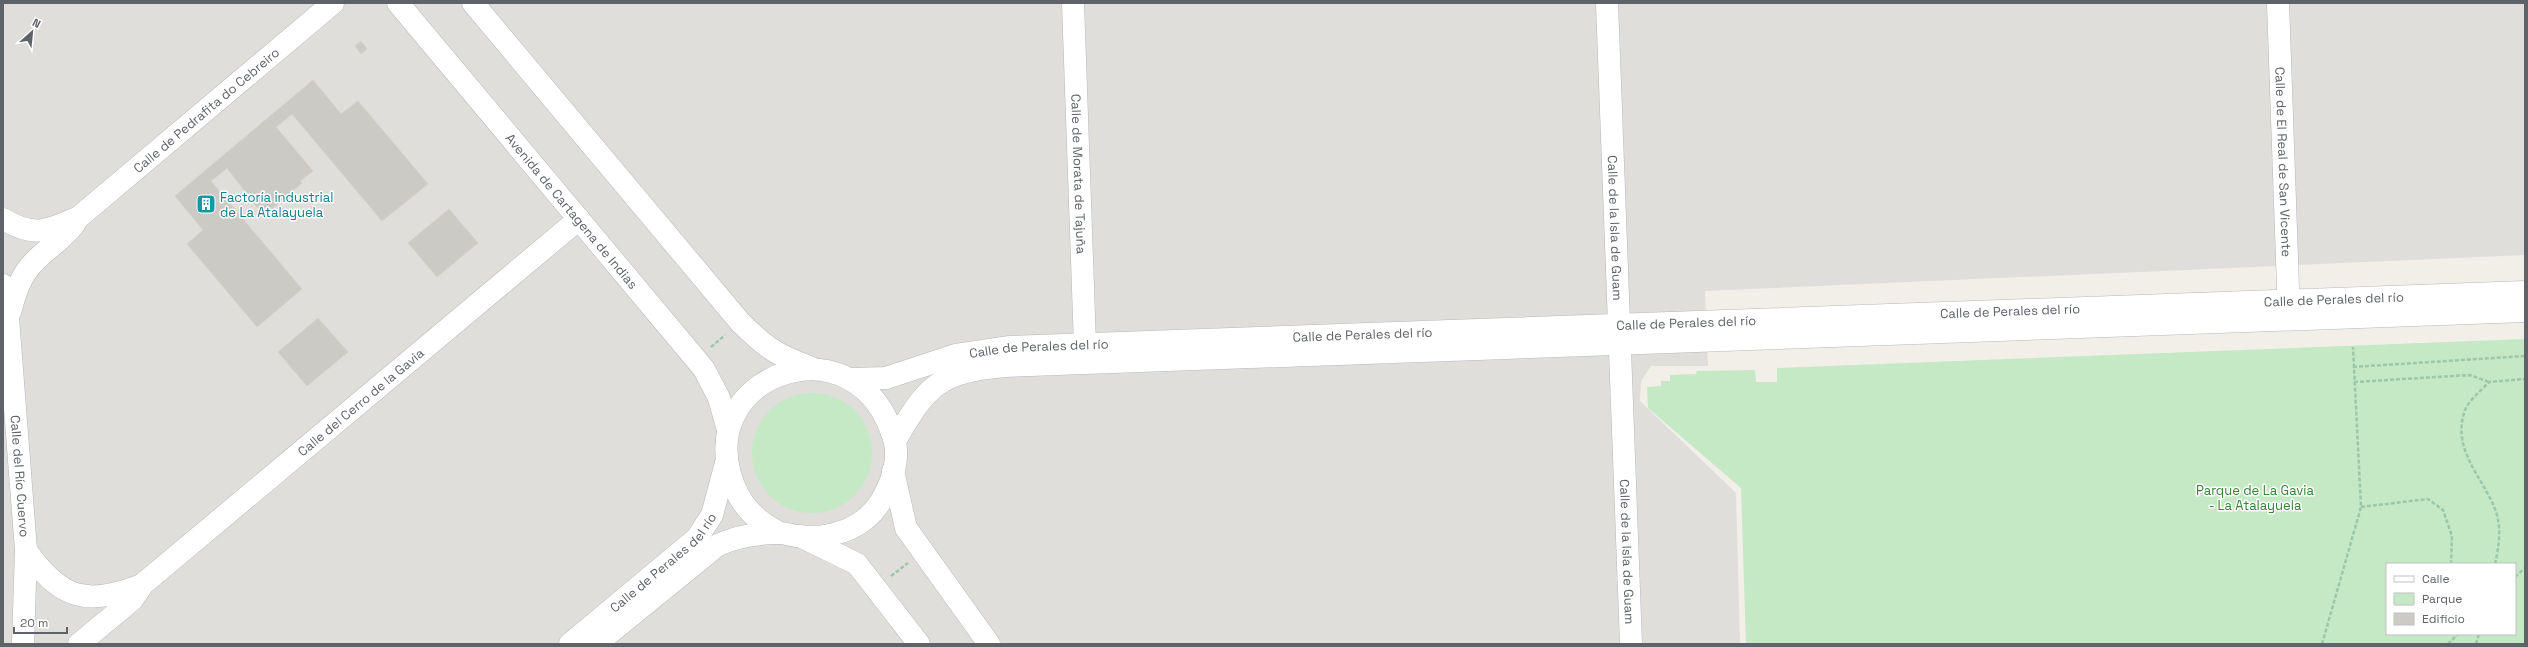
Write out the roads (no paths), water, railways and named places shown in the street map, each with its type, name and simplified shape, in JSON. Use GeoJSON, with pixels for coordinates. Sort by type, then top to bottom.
{"type":"FeatureCollection","features":[{"type":"Feature","properties":{"kind":"street","name":"Calle de Pedrafita do Cebreiro"},"geometry":{"type":"LineString","coordinates":[[3,219],[19,228],[38,232],[50,230],[79,217],[333,3]]}},
{"type":"Feature","properties":{"kind":"street","name":"Avenida de Cartagena de Indias"},"geometry":{"type":"LineString","coordinates":[[398,3],[704,369],[717,393],[728,430]]}},
{"type":"Feature","properties":{"kind":"street"},"geometry":{"type":"LineString","coordinates":[[473,3],[740,322],[764,346],[785,358],[815,369],[835,372],[852,379],[867,390],[880,405],[890,423],[895,442],[893,471],[906,528],[989,644]]}},
{"type":"Feature","properties":{"kind":"street"},"geometry":{"type":"LineString","coordinates":[[494,3],[496,30]]}},
{"type":"Feature","properties":{"kind":"street","name":"Calle de Morata de Tajuña"},"geometry":{"type":"LineString","coordinates":[[1073,3],[1085,345]]}},
{"type":"Feature","properties":{"kind":"street","name":"Calle de la Isla de Guam"},"geometry":{"type":"LineString","coordinates":[[1607,3],[1618,334],[1631,644]]}},
{"type":"Feature","properties":{"kind":"street","name":"Calle de El Real de San Vicente"},"geometry":{"type":"LineString","coordinates":[[2278,3],[2289,311]]}},
{"type":"Feature","properties":{"kind":"street","name":"Calle de Pedrafita do Cebreiro"},"geometry":{"type":"LineString","coordinates":[[8,318],[16,289],[24,274],[32,263],[69,232],[79,217]]}},
{"type":"Feature","properties":{"kind":"street","name":"Calle del Cerro de la Gavia"},"geometry":{"type":"LineString","coordinates":[[79,644],[132,600],[143,584],[579,219]]}},
{"type":"Feature","properties":{"kind":"street","name":"Calle del Río Cuervo"},"geometry":{"type":"LineString","coordinates":[[3,285],[8,318],[26,550],[23,644]]}},
{"type":"Feature","properties":{"kind":"street","name":"Calle de Perales del río"},"geometry":{"type":"LineString","coordinates":[[2289,311],[2525,292]]}},
{"type":"Feature","properties":{"kind":"street","name":"Calle de Perales del río"},"geometry":{"type":"LineString","coordinates":[[852,379],[886,378],[941,359],[979,351],[1010,347],[1618,334],[2289,311],[2525,311]]}},
{"type":"Feature","properties":{"kind":"street","name":"Calle de Perales del río"},"geometry":{"type":"LineString","coordinates":[[895,442],[919,402],[939,382],[952,375],[982,368],[1618,334]]}},
{"type":"Feature","properties":{"kind":"street"},"geometry":{"type":"LineString","coordinates":[[815,369],[793,371],[765,382],[753,390],[741,404],[728,430],[726,462],[733,486],[745,507],[760,523],[857,564],[919,644]]}},
{"type":"Feature","properties":{"kind":"street","name":"Calle de Perales del río"},"geometry":{"type":"LineString","coordinates":[[570,644],[701,533],[712,515],[726,462]]}},
{"type":"Feature","properties":{"kind":"street","name":"Calle de Perales del río"},"geometry":{"type":"LineString","coordinates":[[596,644],[718,545],[742,536],[824,536],[848,530],[864,520],[880,502],[893,471]]}},
{"type":"Feature","properties":{"kind":"street","name":"Calle del Cerro de la Gavia"},"geometry":{"type":"LineString","coordinates":[[26,550],[46,575],[71,593],[98,598],[112,596],[143,584]]}},
{"type":"Feature","properties":{"kind":"place","name":"Factoría industrial de La Atalayuela"},"geometry":{"type":"Point","coordinates":[206,204]}},
{"type":"Feature","properties":{"kind":"park label","name":"Parque de La Gavia - La Atalayuela"},"geometry":{"type":"Point","coordinates":[2255,498]}}]}
